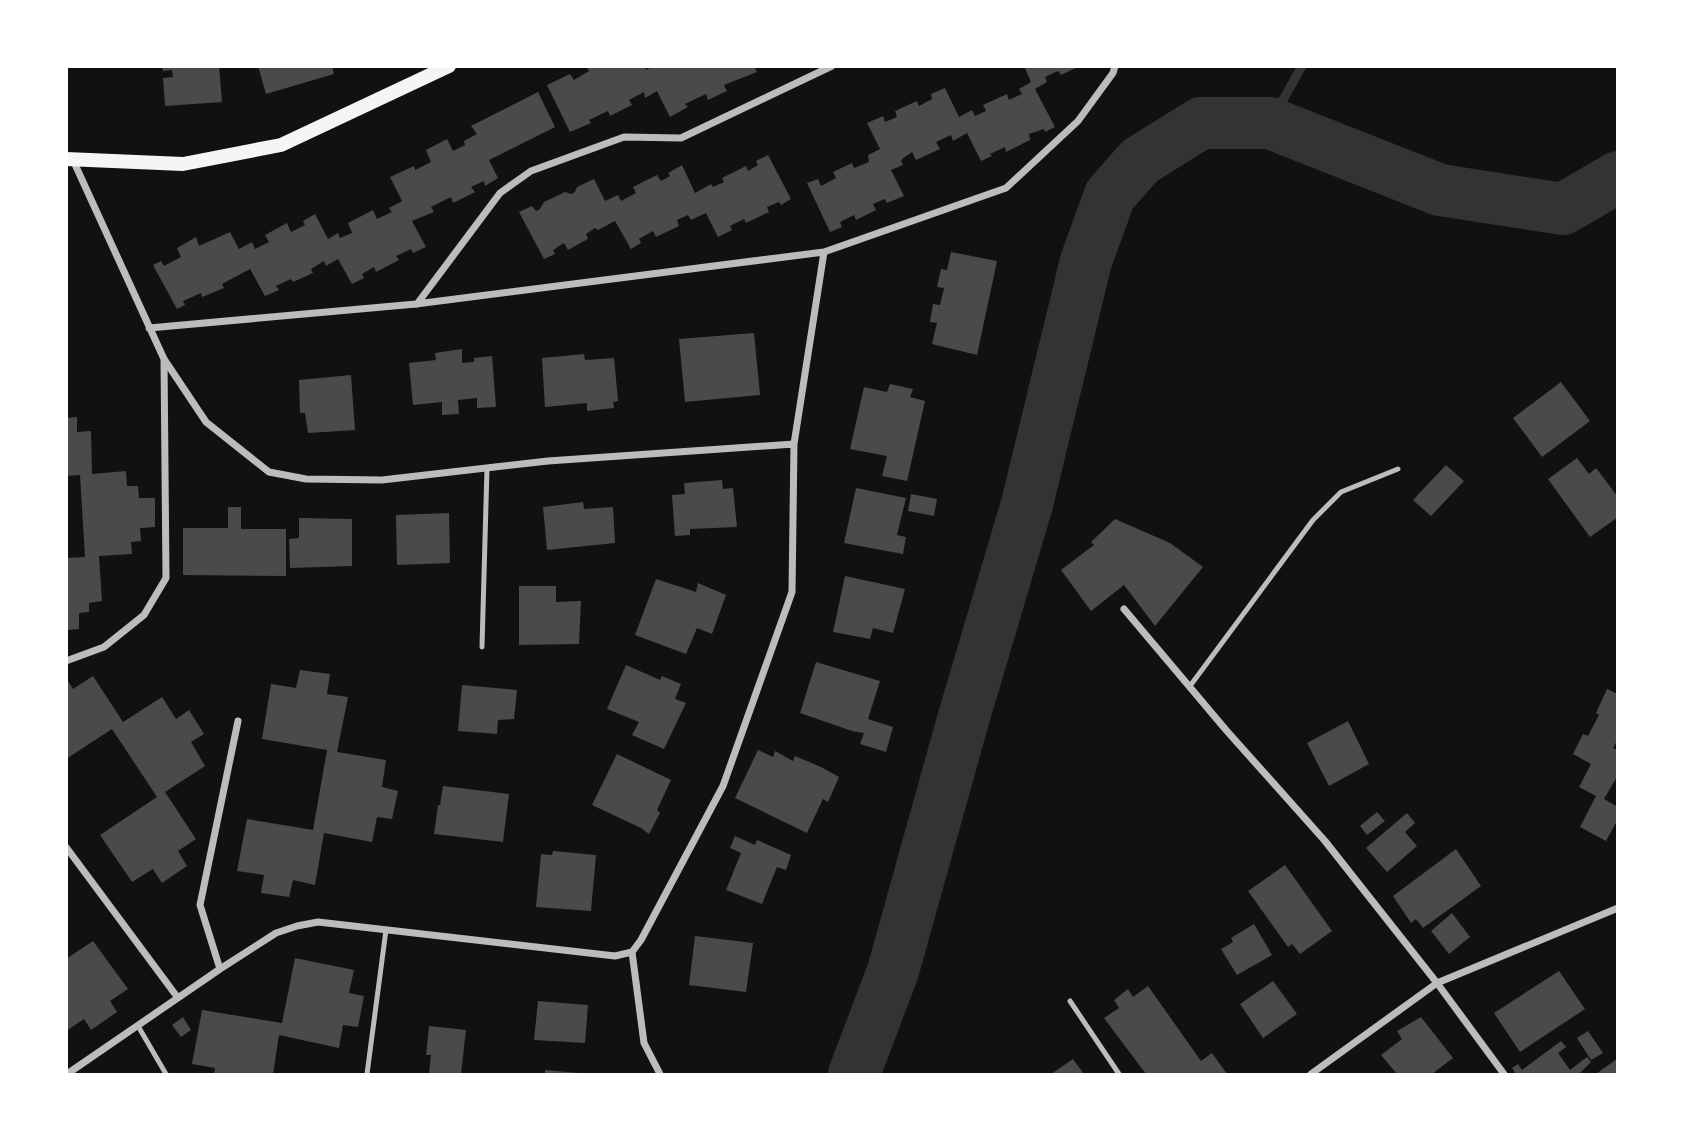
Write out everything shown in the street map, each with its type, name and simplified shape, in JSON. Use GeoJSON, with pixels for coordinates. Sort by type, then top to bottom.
{"type":"FeatureCollection","features":[{"type":"Feature","properties":{"kind":"main road"},"geometry":{"type":"LineString","coordinates":[[70,159],[183,164],[281,145],[449,66]]}},
{"type":"Feature","properties":{"kind":"street"},"geometry":{"type":"LineString","coordinates":[[416,304],[500,194],[531,171],[624,137],[681,138],[832,66]]}},
{"type":"Feature","properties":{"kind":"street"},"geometry":{"type":"LineString","coordinates":[[149,328],[416,304],[824,252],[1006,188],[1078,121],[1115,66]]}},
{"type":"Feature","properties":{"kind":"street"},"geometry":{"type":"LineString","coordinates":[[70,159],[164,359],[206,422],[269,472],[306,479],[382,480],[548,461],[794,444]]}},
{"type":"Feature","properties":{"kind":"street"},"geometry":{"type":"LineString","coordinates":[[67,1074],[220,969],[276,933],[297,926],[318,922],[615,956],[632,952],[641,940],[723,786],[792,592],[794,444],[824,252]]}},
{"type":"Feature","properties":{"kind":"street"},"geometry":{"type":"LineString","coordinates":[[66,661],[104,647],[144,615],[166,578],[164,359]]}},
{"type":"Feature","properties":{"kind":"street"},"geometry":{"type":"LineString","coordinates":[[1124,609],[1226,730],[1325,841],[1437,983],[1504,1074]]}},
{"type":"Feature","properties":{"kind":"street"},"geometry":{"type":"LineString","coordinates":[[220,969],[200,905],[238,721]]}},
{"type":"Feature","properties":{"kind":"street"},"geometry":{"type":"LineString","coordinates":[[66,847],[178,998]]}},
{"type":"Feature","properties":{"kind":"street"},"geometry":{"type":"LineString","coordinates":[[1311,1074],[1437,983],[1618,908]]}},
{"type":"Feature","properties":{"kind":"street"},"geometry":{"type":"LineString","coordinates":[[632,952],[644,1043],[660,1074]]}},
{"type":"Feature","properties":{"kind":"lane"},"geometry":{"type":"LineString","coordinates":[[482,647],[487,468]]}},
{"type":"Feature","properties":{"kind":"lane"},"geometry":{"type":"LineString","coordinates":[[1189,686],[1313,520],[1341,492],[1398,469]]}},
{"type":"Feature","properties":{"kind":"lane"},"geometry":{"type":"LineString","coordinates":[[367,1074],[386,930]]}},
{"type":"Feature","properties":{"kind":"lane"},"geometry":{"type":"LineString","coordinates":[[1070,1001],[1119,1074]]}},
{"type":"Feature","properties":{"kind":"lane"},"geometry":{"type":"LineString","coordinates":[[138,1026],[166,1074]]}},
{"type":"Feature","properties":{"kind":"building"},"geometry":{"type":"Polygon","coordinates":[[[162,66],[219,66],[222,102],[165,106],[163,78],[173,77],[172,70],[163,71],[162,66]]]}},
{"type":"Feature","properties":{"kind":"building"},"geometry":{"type":"Polygon","coordinates":[[[258,66],[332,66],[334,74],[266,94],[258,66]]]}},
{"type":"Feature","properties":{"kind":"building"},"geometry":{"type":"Polygon","coordinates":[[[586,66],[645,66],[646,70],[653,66],[754,66],[757,72],[724,85],[727,91],[708,100],[706,94],[685,104],[688,107],[670,117],[657,91],[645,98],[644,92],[629,100],[632,105],[610,116],[608,111],[589,120],[591,123],[570,132],[547,85],[570,74],[574,80],[589,71],[586,66]]]}},
{"type":"Feature","properties":{"kind":"building"},"geometry":{"type":"Polygon","coordinates":[[[1024,66],[1080,66],[1061,75],[1058,71],[1045,77],[1047,82],[1035,89],[1055,127],[1045,132],[1044,129],[1029,134],[1030,140],[1006,152],[1005,147],[981,161],[967,133],[953,141],[951,135],[936,142],[940,149],[916,160],[912,152],[901,160],[903,165],[891,170],[904,196],[887,203],[885,199],[873,204],[876,210],[856,220],[854,215],[840,222],[842,227],[830,232],[807,183],[818,179],[821,186],[836,178],[833,172],[852,163],[854,168],[869,162],[868,155],[880,149],[867,123],[883,116],[885,122],[897,117],[895,111],[917,101],[919,106],[932,99],[931,94],[945,88],[959,117],[972,110],[975,116],[986,111],[983,105],[1007,94],[1009,100],[1022,94],[1019,89],[1031,82],[1024,66]]]}},
{"type":"Feature","properties":{"kind":"building"},"geometry":{"type":"Polygon","coordinates":[[[538,92],[555,127],[489,160],[498,178],[485,186],[484,181],[471,187],[475,192],[453,203],[451,197],[431,207],[434,212],[412,221],[426,247],[413,253],[411,249],[396,256],[399,260],[376,272],[374,267],[362,274],[364,278],[352,284],[338,259],[326,266],[324,261],[311,269],[313,273],[276,286],[279,290],[265,296],[250,269],[222,284],[224,288],[202,297],[201,293],[183,301],[185,305],[177,309],[153,265],[161,261],[164,266],[181,257],[177,248],[196,237],[199,246],[230,232],[239,249],[252,242],[255,249],[269,242],[265,235],[287,223],[291,232],[305,225],[303,221],[315,214],[328,239],[338,233],[340,238],[352,233],[348,223],[373,210],[377,219],[392,212],[389,208],[402,201],[390,177],[431,162],[426,150],[447,139],[453,151],[465,145],[464,141],[477,134],[471,126],[538,92]]]}},
{"type":"Feature","properties":{"kind":"building"},"geometry":{"type":"Polygon","coordinates":[[[768,155],[791,199],[781,205],[779,202],[767,207],[769,212],[746,223],[744,219],[730,226],[732,230],[718,237],[706,213],[691,220],[688,215],[677,220],[679,226],[656,237],[653,231],[639,239],[641,243],[631,249],[615,221],[598,230],[595,228],[586,234],[588,239],[568,250],[564,243],[553,250],[555,254],[544,259],[519,212],[532,206],[536,211],[539,210],[544,202],[565,192],[571,194],[577,187],[594,179],[605,201],[618,195],[621,201],[636,193],[633,187],[657,175],[661,181],[670,176],[668,173],[682,165],[695,193],[711,184],[713,187],[724,182],[722,178],[746,166],[748,171],[758,165],[756,161],[768,155]]]}},
{"type":"Feature","properties":{"kind":"building"},"geometry":{"type":"Polygon","coordinates":[[[951,252],[997,261],[977,355],[932,344],[937,323],[930,322],[933,304],[940,305],[944,288],[937,287],[941,269],[947,270],[951,252]]]}},
{"type":"Feature","properties":{"kind":"building"},"geometry":{"type":"Polygon","coordinates":[[[754,333],[760,395],[685,402],[679,339],[754,333]]]}},
{"type":"Feature","properties":{"kind":"building"},"geometry":{"type":"Polygon","coordinates":[[[462,349],[462,363],[474,362],[474,358],[492,356],[496,407],[477,408],[477,398],[458,400],[459,414],[442,415],[442,402],[413,405],[409,363],[436,360],[435,353],[462,349]]]}},
{"type":"Feature","properties":{"kind":"building"},"geometry":{"type":"Polygon","coordinates":[[[584,354],[585,360],[614,358],[618,401],[613,402],[614,408],[587,411],[587,403],[545,407],[542,358],[584,354]]]}},
{"type":"Feature","properties":{"kind":"building"},"geometry":{"type":"Polygon","coordinates":[[[351,375],[355,430],[308,433],[305,413],[300,413],[299,380],[351,375]]]}},
{"type":"Feature","properties":{"kind":"building"},"geometry":{"type":"Polygon","coordinates":[[[1561,382],[1590,421],[1542,457],[1513,418],[1561,382]]]}},
{"type":"Feature","properties":{"kind":"building"},"geometry":{"type":"Polygon","coordinates":[[[890,384],[913,389],[910,397],[925,401],[907,481],[882,476],[887,456],[850,449],[864,387],[887,392],[890,384]]]}},
{"type":"Feature","properties":{"kind":"building"},"geometry":{"type":"Polygon","coordinates":[[[77,417],[77,432],[91,431],[92,474],[126,471],[127,486],[138,486],[139,498],[155,498],[155,527],[140,528],[141,541],[131,542],[132,554],[99,556],[102,601],[89,603],[89,612],[79,613],[79,629],[66,630],[66,558],[85,557],[80,475],[66,476],[66,418],[77,417]]]}},
{"type":"Feature","properties":{"kind":"building"},"geometry":{"type":"Polygon","coordinates":[[[1577,458],[1589,474],[1596,468],[1618,497],[1618,517],[1590,537],[1548,479],[1577,458]]]}},
{"type":"Feature","properties":{"kind":"building"},"geometry":{"type":"Polygon","coordinates":[[[1446,465],[1464,481],[1431,516],[1413,500],[1446,465]]]}},
{"type":"Feature","properties":{"kind":"building"},"geometry":{"type":"Polygon","coordinates":[[[722,480],[723,489],[733,488],[737,527],[690,529],[690,535],[675,536],[672,495],[685,494],[684,483],[722,480]]]}},
{"type":"Feature","properties":{"kind":"building"},"geometry":{"type":"Polygon","coordinates":[[[856,488],[906,498],[897,535],[906,537],[903,554],[844,543],[856,488]]]}},
{"type":"Feature","properties":{"kind":"building"},"geometry":{"type":"Polygon","coordinates":[[[911,494],[937,499],[934,516],[908,511],[911,494]]]}},
{"type":"Feature","properties":{"kind":"building"},"geometry":{"type":"Polygon","coordinates":[[[583,502],[584,509],[613,507],[615,543],[547,550],[543,507],[583,502]]]}},
{"type":"Feature","properties":{"kind":"building"},"geometry":{"type":"Polygon","coordinates":[[[228,507],[241,507],[241,529],[286,529],[286,576],[183,575],[183,528],[228,528],[228,507]]]}},
{"type":"Feature","properties":{"kind":"building"},"geometry":{"type":"Polygon","coordinates":[[[449,513],[450,563],[397,565],[396,515],[449,513]]]}},
{"type":"Feature","properties":{"kind":"building"},"geometry":{"type":"Polygon","coordinates":[[[299,518],[352,519],[352,566],[290,568],[289,539],[299,538],[299,518]]]}},
{"type":"Feature","properties":{"kind":"building"},"geometry":{"type":"Polygon","coordinates":[[[1115,519],[1170,543],[1203,567],[1155,626],[1124,585],[1091,611],[1061,570],[1094,545],[1091,542],[1115,519]]]}},
{"type":"Feature","properties":{"kind":"building"},"geometry":{"type":"Polygon","coordinates":[[[845,576],[905,589],[893,633],[873,628],[870,639],[833,632],[845,576]]]}},
{"type":"Feature","properties":{"kind":"building"},"geometry":{"type":"Polygon","coordinates":[[[656,579],[696,592],[698,583],[726,595],[712,634],[697,628],[686,654],[635,635],[656,579]]]}},
{"type":"Feature","properties":{"kind":"building"},"geometry":{"type":"Polygon","coordinates":[[[519,586],[556,586],[556,602],[581,601],[579,644],[519,645],[519,586]]]}},
{"type":"Feature","properties":{"kind":"building"},"geometry":{"type":"Polygon","coordinates":[[[816,662],[880,681],[868,719],[893,727],[886,752],[860,744],[864,733],[800,713],[816,662]]]}},
{"type":"Feature","properties":{"kind":"building"},"geometry":{"type":"Polygon","coordinates":[[[626,665],[660,680],[662,676],[681,684],[675,699],[686,703],[664,749],[632,735],[639,722],[607,709],[626,665]]]}},
{"type":"Feature","properties":{"kind":"building"},"geometry":{"type":"Polygon","coordinates":[[[300,670],[330,674],[327,694],[348,697],[337,752],[386,760],[382,787],[398,791],[392,819],[377,817],[372,842],[324,833],[315,885],[293,880],[289,897],[261,893],[264,875],[237,871],[247,819],[313,830],[327,750],[262,739],[271,684],[296,688],[300,670]]]}},
{"type":"Feature","properties":{"kind":"building"},"geometry":{"type":"Polygon","coordinates":[[[93,676],[123,722],[162,697],[176,719],[189,710],[204,734],[191,742],[205,766],[165,792],[196,839],[178,851],[187,866],[162,883],[153,869],[132,882],[100,835],[157,797],[112,729],[66,759],[66,678],[73,689],[93,676]]]}},
{"type":"Feature","properties":{"kind":"building"},"geometry":{"type":"Polygon","coordinates":[[[462,685],[517,690],[514,719],[498,720],[497,734],[458,731],[462,685]]]}},
{"type":"Feature","properties":{"kind":"building"},"geometry":{"type":"Polygon","coordinates":[[[1607,689],[1618,694],[1618,739],[1613,748],[1618,750],[1618,775],[1604,799],[1618,807],[1618,819],[1606,841],[1580,827],[1596,796],[1579,787],[1591,764],[1573,754],[1583,734],[1588,736],[1599,715],[1596,713],[1607,689]]]}},
{"type":"Feature","properties":{"kind":"building"},"geometry":{"type":"Polygon","coordinates":[[[1348,721],[1369,764],[1329,786],[1307,743],[1348,721]]]}},
{"type":"Feature","properties":{"kind":"building"},"geometry":{"type":"Polygon","coordinates":[[[758,750],[773,757],[775,751],[793,761],[795,756],[839,777],[828,802],[823,799],[807,833],[735,798],[758,750]]]}},
{"type":"Feature","properties":{"kind":"building"},"geometry":{"type":"Polygon","coordinates":[[[617,754],[671,780],[657,810],[660,813],[649,834],[592,805],[617,754]]]}},
{"type":"Feature","properties":{"kind":"building"},"geometry":{"type":"Polygon","coordinates":[[[443,786],[509,794],[503,842],[434,834],[443,786]]]}},
{"type":"Feature","properties":{"kind":"building"},"geometry":{"type":"Polygon","coordinates":[[[1377,812],[1385,821],[1367,835],[1360,826],[1377,812]]]}},
{"type":"Feature","properties":{"kind":"building"},"geometry":{"type":"Polygon","coordinates":[[[1407,813],[1415,823],[1405,832],[1417,846],[1387,872],[1366,848],[1407,813]]]}},
{"type":"Feature","properties":{"kind":"building"},"geometry":{"type":"Polygon","coordinates":[[[735,836],[755,845],[757,840],[791,855],[786,870],[777,867],[762,904],[726,890],[741,853],[730,848],[735,836]]]}},
{"type":"Feature","properties":{"kind":"building"},"geometry":{"type":"Polygon","coordinates":[[[1456,849],[1481,886],[1423,928],[1416,919],[1411,923],[1393,896],[1456,849]]]}},
{"type":"Feature","properties":{"kind":"building"},"geometry":{"type":"Polygon","coordinates":[[[553,851],[596,855],[591,911],[536,907],[541,854],[552,855],[553,851]]]}},
{"type":"Feature","properties":{"kind":"building"},"geometry":{"type":"Polygon","coordinates":[[[1285,865],[1332,931],[1300,954],[1292,944],[1288,947],[1248,891],[1285,865]]]}},
{"type":"Feature","properties":{"kind":"building"},"geometry":{"type":"Polygon","coordinates":[[[1452,913],[1470,937],[1449,954],[1431,931],[1452,913]]]}},
{"type":"Feature","properties":{"kind":"building"},"geometry":{"type":"Polygon","coordinates":[[[1254,924],[1272,955],[1237,975],[1221,949],[1233,942],[1231,938],[1254,924]]]}},
{"type":"Feature","properties":{"kind":"building"},"geometry":{"type":"Polygon","coordinates":[[[695,936],[753,943],[746,992],[689,985],[695,936]]]}},
{"type":"Feature","properties":{"kind":"building"},"geometry":{"type":"Polygon","coordinates":[[[93,941],[128,989],[110,1001],[117,1012],[91,1030],[84,1019],[66,1031],[66,959],[93,941]]]}},
{"type":"Feature","properties":{"kind":"building"},"geometry":{"type":"Polygon","coordinates":[[[295,958],[354,970],[349,993],[364,996],[358,1027],[343,1025],[339,1048],[279,1035],[273,1074],[214,1074],[215,1068],[192,1064],[202,1010],[282,1023],[295,958]]]}},
{"type":"Feature","properties":{"kind":"building"},"geometry":{"type":"Polygon","coordinates":[[[1559,971],[1585,1009],[1520,1052],[1494,1013],[1559,971]]]}},
{"type":"Feature","properties":{"kind":"building"},"geometry":{"type":"Polygon","coordinates":[[[1273,981],[1297,1014],[1263,1038],[1240,1004],[1273,981]]]}},
{"type":"Feature","properties":{"kind":"building"},"geometry":{"type":"Polygon","coordinates":[[[1148,986],[1201,1061],[1212,1053],[1227,1074],[1146,1074],[1104,1018],[1119,1008],[1114,1000],[1128,989],[1133,997],[1148,986]]]}},
{"type":"Feature","properties":{"kind":"building"},"geometry":{"type":"Polygon","coordinates":[[[538,1001],[588,1005],[585,1043],[534,1040],[538,1001]]]}},
{"type":"Feature","properties":{"kind":"building"},"geometry":{"type":"Polygon","coordinates":[[[183,1017],[191,1030],[181,1037],[172,1025],[183,1017]]]}},
{"type":"Feature","properties":{"kind":"building"},"geometry":{"type":"Polygon","coordinates":[[[1421,1017],[1453,1058],[1432,1074],[1397,1074],[1381,1055],[1402,1039],[1397,1031],[1421,1017]]]}},
{"type":"Feature","properties":{"kind":"building"},"geometry":{"type":"Polygon","coordinates":[[[429,1026],[466,1030],[461,1074],[429,1073],[431,1055],[426,1055],[429,1026]]]}},
{"type":"Feature","properties":{"kind":"building"},"geometry":{"type":"Polygon","coordinates":[[[1588,1031],[1603,1053],[1591,1060],[1577,1038],[1588,1031]]]}},
{"type":"Feature","properties":{"kind":"building"},"geometry":{"type":"Polygon","coordinates":[[[1561,1041],[1566,1047],[1558,1053],[1570,1070],[1587,1057],[1591,1062],[1579,1074],[1516,1074],[1512,1068],[1518,1064],[1522,1070],[1561,1041]]]}},
{"type":"Feature","properties":{"kind":"building"},"geometry":{"type":"Polygon","coordinates":[[[1618,1058],[1618,1072],[1596,1074],[1618,1058]]]}},
{"type":"Feature","properties":{"kind":"building"},"geometry":{"type":"Polygon","coordinates":[[[1073,1059],[1084,1074],[1051,1074],[1073,1059]]]}},
{"type":"Feature","properties":{"kind":"building"},"geometry":{"type":"Polygon","coordinates":[[[545,1070],[579,1073],[579,1074],[545,1074],[545,1070]]]}},
{"type":"Feature","properties":{"kind":"waterway"},"geometry":{"type":"LineString","coordinates":[[1270,123],[1302,66]]}},
{"type":"Feature","properties":{"kind":"waterway"},"geometry":{"type":"LineString","coordinates":[[854,1074],[893,971],[1027,504],[1086,261],[1110,195],[1140,161],[1201,123],[1270,123],[1440,190],[1563,209],[1618,177]]}}]}
